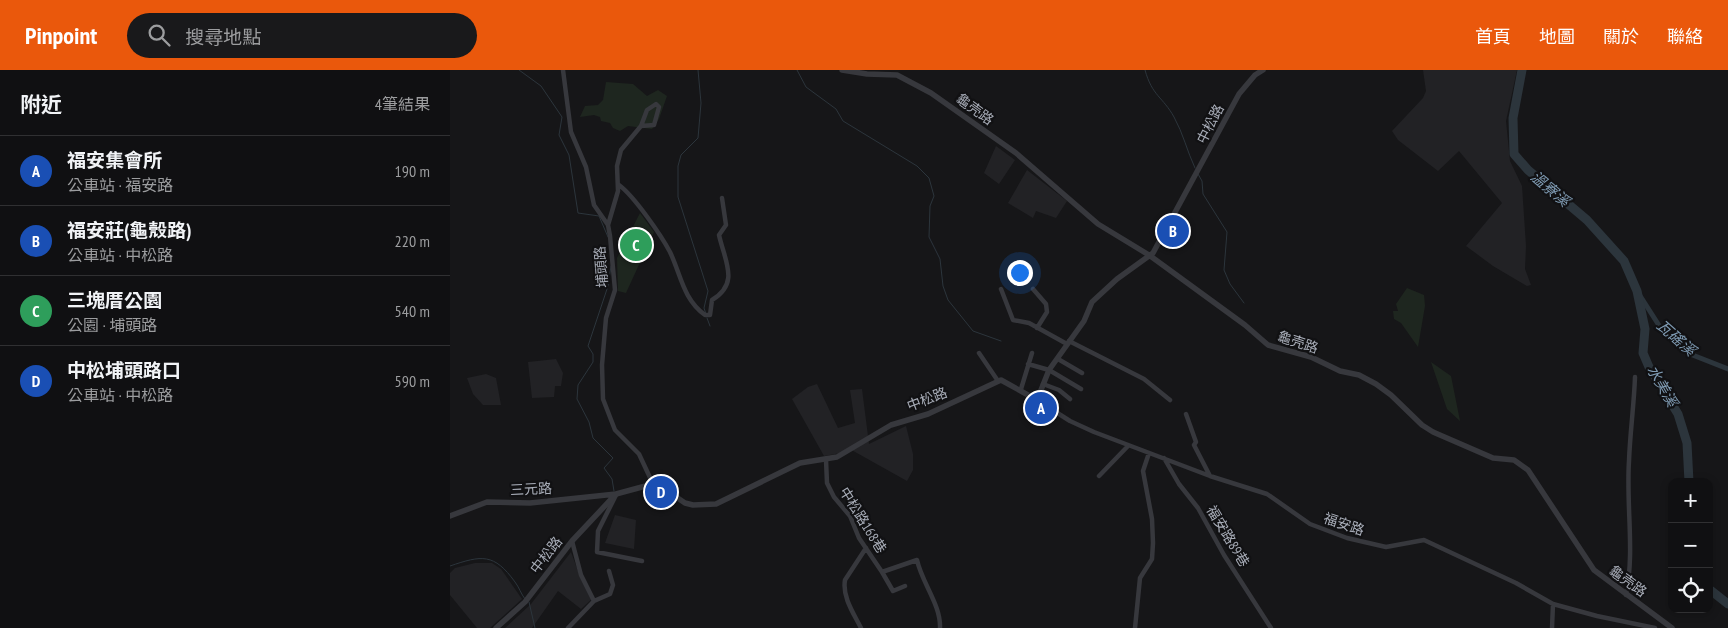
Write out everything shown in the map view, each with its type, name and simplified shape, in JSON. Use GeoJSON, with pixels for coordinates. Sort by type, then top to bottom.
{"type":"FeatureCollection","features":[{"type":"Feature","properties":{"kind":"street","name":"埔頭路"},"geometry":{"type":"LineString","coordinates":[[563,70],[570,132],[586,167],[594,205],[608,225],[615,290],[606,318],[602,365],[603,399],[615,430],[639,454],[653,484]]}},
{"type":"Feature","properties":{"kind":"street","name":"龜壳路"},"geometry":{"type":"LineString","coordinates":[[842,70],[867,74],[897,75],[931,93],[1016,153],[1098,224],[1149,255],[1245,325],[1268,345],[1310,357],[1340,371],[1359,375],[1391,395],[1422,425],[1433,432],[1493,458],[1520,464],[1528,470],[1594,570],[1672,628]]}},
{"type":"Feature","properties":{"kind":"street","name":"中松路"},"geometry":{"type":"LineString","coordinates":[[1037,400],[1049,370],[1084,321],[1092,302],[1117,279],[1149,255],[1159,243],[1239,94],[1255,75],[1263,70]]}},
{"type":"Feature","properties":{"kind":"street"},"geometry":{"type":"LineString","coordinates":[[608,225],[619,185],[617,166],[621,150],[641,126],[647,110],[656,104],[659,107],[659,112],[654,125],[641,126]]}},
{"type":"Feature","properties":{"kind":"street"},"geometry":{"type":"LineString","coordinates":[[619,185],[629,192],[652,224],[669,251],[684,292],[705,315],[710,315],[712,300],[724,290],[730,279],[719,235],[726,225],[722,198]]}},
{"type":"Feature","properties":{"kind":"street"},"geometry":{"type":"LineString","coordinates":[[1001,289],[1013,320],[1029,323],[1144,379],[1170,400]]}},
{"type":"Feature","properties":{"kind":"street"},"geometry":{"type":"LineString","coordinates":[[1033,289],[1046,304],[1047,312],[1037,328]]}},
{"type":"Feature","properties":{"kind":"street"},"geometry":{"type":"LineString","coordinates":[[979,353],[998,381],[1005,380],[1037,400]]}},
{"type":"Feature","properties":{"kind":"street"},"geometry":{"type":"LineString","coordinates":[[1021,389],[1032,353]]}},
{"type":"Feature","properties":{"kind":"street"},"geometry":{"type":"LineString","coordinates":[[1058,359],[1082,373]]}},
{"type":"Feature","properties":{"kind":"street"},"geometry":{"type":"LineString","coordinates":[[1028,364],[1049,370],[1081,389]]}},
{"type":"Feature","properties":{"kind":"street"},"geometry":{"type":"LineString","coordinates":[[1626,595],[1631,570],[1628,461],[1634,417],[1635,377]]}},
{"type":"Feature","properties":{"kind":"street","name":"中松路"},"geometry":{"type":"LineString","coordinates":[[653,484],[660,486],[685,503],[694,505],[716,504],[800,463],[826,460],[848,452],[891,425],[930,413],[998,381]]}},
{"type":"Feature","properties":{"kind":"street"},"geometry":{"type":"LineString","coordinates":[[1043,384],[1059,390],[1070,399]]}},
{"type":"Feature","properties":{"kind":"street","name":"福安路"},"geometry":{"type":"LineString","coordinates":[[1037,400],[1070,421],[1128,446],[1163,457],[1210,476],[1267,494],[1310,524],[1347,538],[1386,547],[1424,540],[1516,583],[1553,604],[1597,616],[1655,628]]}},
{"type":"Feature","properties":{"kind":"street"},"geometry":{"type":"LineString","coordinates":[[1186,414],[1196,442],[1194,444],[1210,476]]}},
{"type":"Feature","properties":{"kind":"street"},"geometry":{"type":"LineString","coordinates":[[1099,476],[1128,446]]}},
{"type":"Feature","properties":{"kind":"street"},"geometry":{"type":"LineString","coordinates":[[1135,628],[1140,578],[1152,558],[1152,518],[1143,471],[1149,453]]}},
{"type":"Feature","properties":{"kind":"street","name":"福安路89巷"},"geometry":{"type":"LineString","coordinates":[[1163,457],[1179,484],[1198,508],[1224,555],[1271,628]]}},
{"type":"Feature","properties":{"kind":"street","name":"中松路168巷"},"geometry":{"type":"LineString","coordinates":[[826,460],[827,482],[834,496],[850,516],[859,538],[882,572],[917,560],[920,573],[940,617],[940,628]]}},
{"type":"Feature","properties":{"kind":"street"},"geometry":{"type":"LineString","coordinates":[[642,561],[597,552],[598,530],[616,494],[653,484]]}},
{"type":"Feature","properties":{"kind":"street","name":"中松路"},"geometry":{"type":"LineString","coordinates":[[496,628],[526,602],[572,542],[616,494]]}},
{"type":"Feature","properties":{"kind":"street","name":"三元路"},"geometry":{"type":"LineString","coordinates":[[450,516],[487,502],[530,503],[616,494]]}},
{"type":"Feature","properties":{"kind":"street"},"geometry":{"type":"LineString","coordinates":[[572,542],[581,575],[594,601]]}},
{"type":"Feature","properties":{"kind":"street"},"geometry":{"type":"LineString","coordinates":[[862,628],[845,593],[844,586],[845,580],[866,548]]}},
{"type":"Feature","properties":{"kind":"street"},"geometry":{"type":"LineString","coordinates":[[568,628],[594,601],[610,594],[613,585],[610,571]]}},
{"type":"Feature","properties":{"kind":"street"},"geometry":{"type":"LineString","coordinates":[[882,572],[893,591],[905,586]]}},
{"type":"Feature","properties":{"kind":"street"},"geometry":{"type":"LineString","coordinates":[[1552,628],[1553,604]]}},
{"type":"Feature","properties":{"kind":"shaded area"},"geometry":{"type":"Polygon","coordinates":[[[1423,70],[1517,70],[1506,121],[1510,161],[1522,186],[1526,246],[1525,269],[1531,285],[1527,286],[1493,266],[1466,246],[1502,203],[1459,151],[1438,171],[1398,140],[1392,131],[1423,98],[1426,91],[1423,70]]]}},
{"type":"Feature","properties":{"kind":"shaded area"},"geometry":{"type":"Polygon","coordinates":[[[606,82],[633,84],[647,96],[658,90],[667,96],[659,119],[652,129],[628,126],[620,131],[613,128],[610,123],[601,121],[600,117],[594,115],[580,117],[585,106],[598,105],[603,100],[606,82]]]}},
{"type":"Feature","properties":{"kind":"shaded area"},"geometry":{"type":"Polygon","coordinates":[[[996,146],[1015,160],[999,184],[984,173],[996,146]]]}},
{"type":"Feature","properties":{"kind":"shaded area"},"geometry":{"type":"Polygon","coordinates":[[[1027,170],[1067,201],[1056,218],[1036,211],[1033,218],[1008,203],[1027,170]]]}},
{"type":"Feature","properties":{"kind":"shaded area"},"geometry":{"type":"Polygon","coordinates":[[[640,213],[654,232],[626,293],[618,291],[617,258],[640,213]]]}},
{"type":"Feature","properties":{"kind":"shaded area"},"geometry":{"type":"Polygon","coordinates":[[[1407,288],[1424,295],[1425,306],[1418,347],[1401,323],[1394,319],[1393,311],[1398,311],[1396,304],[1407,288]]]}},
{"type":"Feature","properties":{"kind":"shaded area"},"geometry":{"type":"Polygon","coordinates":[[[556,359],[563,373],[561,386],[555,386],[554,397],[532,398],[528,362],[556,359]]]}},
{"type":"Feature","properties":{"kind":"shaded area"},"geometry":{"type":"Polygon","coordinates":[[[1431,362],[1451,376],[1460,421],[1447,409],[1431,362]]]}},
{"type":"Feature","properties":{"kind":"shaded area"},"geometry":{"type":"Polygon","coordinates":[[[486,374],[496,378],[501,405],[483,405],[473,394],[467,378],[486,374]]]}},
{"type":"Feature","properties":{"kind":"shaded area"},"geometry":{"type":"Polygon","coordinates":[[[817,384],[838,428],[855,423],[850,390],[862,389],[869,444],[906,426],[913,454],[913,470],[907,481],[848,448],[841,453],[824,456],[792,399],[808,387],[817,384]]]}},
{"type":"Feature","properties":{"kind":"shaded area"},"geometry":{"type":"Polygon","coordinates":[[[615,515],[636,520],[634,549],[605,543],[615,515]]]}},
{"type":"Feature","properties":{"kind":"shaded area"},"geometry":{"type":"Polygon","coordinates":[[[571,552],[581,579],[592,599],[581,609],[558,591],[532,628],[505,628],[531,604],[571,552]]]}},
{"type":"Feature","properties":{"kind":"shaded area"},"geometry":{"type":"Polygon","coordinates":[[[475,563],[492,563],[501,569],[522,599],[490,628],[477,628],[450,595],[450,573],[455,568],[475,563]]]}},
{"type":"Feature","properties":{"kind":"waterway"},"geometry":{"type":"LineString","coordinates":[[519,70],[541,86],[562,117],[559,135],[569,155],[578,213],[599,216],[608,237]]}},
{"type":"Feature","properties":{"kind":"waterway"},"geometry":{"type":"LineString","coordinates":[[698,70],[701,103],[698,138],[681,155],[678,166],[678,197],[708,291],[704,308],[706,314]]}},
{"type":"Feature","properties":{"kind":"waterway"},"geometry":{"type":"LineString","coordinates":[[797,70],[806,87],[836,109],[843,121],[917,166],[929,178],[934,196],[930,206],[929,237],[940,259],[943,286],[948,300],[973,331],[1001,341]]}},
{"type":"Feature","properties":{"kind":"waterway"},"geometry":{"type":"LineString","coordinates":[[1145,70],[1154,91],[1170,110],[1177,123],[1195,168]]}},
{"type":"Feature","properties":{"kind":"waterway","name":"溫寮溪"},"geometry":{"type":"LineString","coordinates":[[1522,70],[1513,118],[1514,154],[1528,170],[1587,220],[1624,261],[1637,291],[1645,329],[1643,353],[1649,367],[1678,414],[1687,443],[1689,478]]}},
{"type":"Feature","properties":{"kind":"waterway"},"geometry":{"type":"LineString","coordinates":[[1198,174],[1202,181],[1203,194],[1227,232],[1224,270],[1230,284],[1244,303]]}},
{"type":"Feature","properties":{"kind":"waterway"},"geometry":{"type":"LineString","coordinates":[[611,266],[608,286],[588,346],[593,354],[593,362],[578,385],[577,399],[589,422],[593,438],[613,458],[604,468],[612,479],[614,491]]}},
{"type":"Feature","properties":{"kind":"waterway","name":"瓦磘溪"},"geometry":{"type":"LineString","coordinates":[[1637,291],[1660,327],[1690,354],[1728,369]]}},
{"type":"Feature","properties":{"kind":"waterway"},"geometry":{"type":"LineString","coordinates":[[707,318],[710,326]]}},
{"type":"Feature","properties":{"kind":"waterway"},"geometry":{"type":"LineString","coordinates":[[450,566],[479,559],[494,561],[516,584],[525,599]]}},
{"type":"Feature","properties":{"kind":"waterway","name":"水美溪"},"geometry":{"type":"LineString","coordinates":[[1713,592],[1728,604]]}},
{"type":"Feature","properties":{"kind":"waterway"},"geometry":{"type":"LineString","coordinates":[[529,602],[535,628]]}},
{"type":"Feature","properties":{"kind":"place","name":"福安莊(龜殼路)"},"geometry":{"type":"Point","coordinates":[1173,231]}},
{"type":"Feature","properties":{"kind":"place","name":"三塊厝公園"},"geometry":{"type":"Point","coordinates":[636,245]}},
{"type":"Feature","properties":{"kind":"place","name":"福安集會所"},"geometry":{"type":"Point","coordinates":[1041,408]}},
{"type":"Feature","properties":{"kind":"place","name":"中松埔頭路口"},"geometry":{"type":"Point","coordinates":[661,492]}}]}
